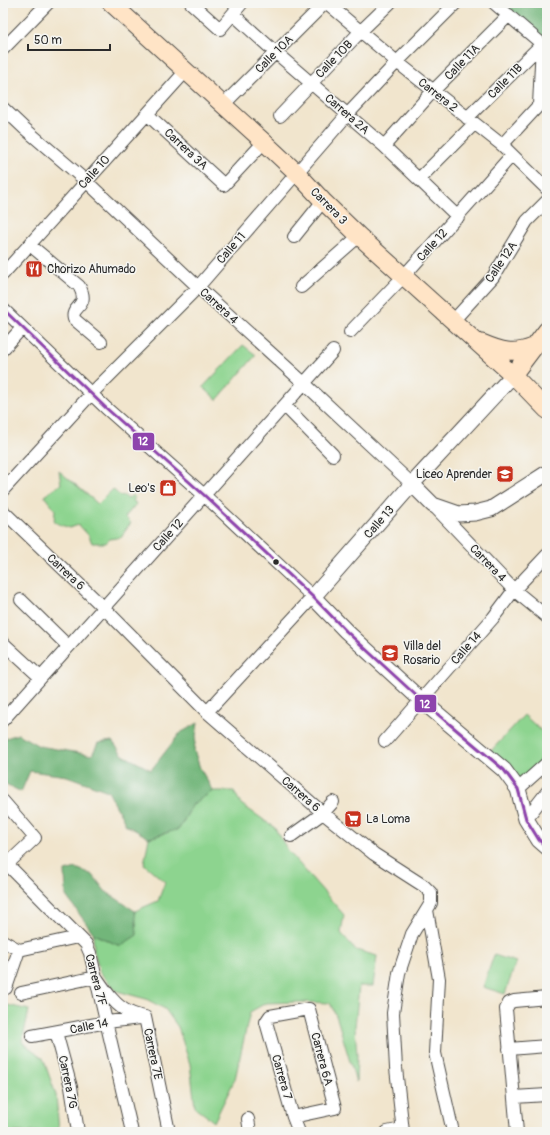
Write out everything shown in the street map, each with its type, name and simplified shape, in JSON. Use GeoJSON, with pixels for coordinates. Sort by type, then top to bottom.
{"type":"FeatureCollection","features":[{"type":"Feature","properties":{"kind":"main road","name":"Carrera 3"},"geometry":{"type":"LineString","coordinates":[[111,3],[185,72],[264,142],[359,236],[513,375],[547,410]]}},
{"type":"Feature","properties":{"kind":"main road","name":"Calle 13"},"geometry":{"type":"LineString","coordinates":[[513,375],[547,330]]}},
{"type":"Feature","properties":{"kind":"main road"},"geometry":{"type":"LineString","coordinates":[[474,340],[499,350],[511,352],[523,351],[533,347]]}},
{"type":"Feature","properties":{"kind":"street"},"geometry":{"type":"LineString","coordinates":[[3,49],[48,3]]}},
{"type":"Feature","properties":{"kind":"street"},"geometry":{"type":"LineString","coordinates":[[191,3],[220,30],[242,3]]}},
{"type":"Feature","properties":{"kind":"street","name":"Carrera 2"},"geometry":{"type":"LineString","coordinates":[[326,3],[396,62],[502,145],[547,189]]}},
{"type":"Feature","properties":{"kind":"street","name":"Calle 10A"},"geometry":{"type":"LineString","coordinates":[[223,105],[326,3]]}},
{"type":"Feature","properties":{"kind":"street","name":"Calle 10B"},"geometry":{"type":"LineString","coordinates":[[280,116],[311,82],[390,3]]}},
{"type":"Feature","properties":{"kind":"street","name":"Calle 11"},"geometry":{"type":"LineString","coordinates":[[3,490],[91,394],[198,287],[347,115],[396,62],[456,3]]}},
{"type":"Feature","properties":{"kind":"street"},"geometry":{"type":"LineString","coordinates":[[494,3],[509,14],[542,44],[539,105],[502,145]]}},
{"type":"Feature","properties":{"kind":"street","name":"Carrera 2A"},"geometry":{"type":"LineString","coordinates":[[233,14],[384,146],[458,217]]}},
{"type":"Feature","properties":{"kind":"street","name":"Calle 11A"},"geometry":{"type":"LineString","coordinates":[[384,146],[433,91],[509,14]]}},
{"type":"Feature","properties":{"kind":"street","name":"Calle 11B"},"geometry":{"type":"LineString","coordinates":[[419,179],[542,44]]}},
{"type":"Feature","properties":{"kind":"street","name":"Calle 10"},"geometry":{"type":"LineString","coordinates":[[3,274],[185,72]]}},
{"type":"Feature","properties":{"kind":"street","name":"Carrera 4"},"geometry":{"type":"LineString","coordinates":[[3,108],[26,130],[86,181],[198,287],[412,484],[514,590],[547,617]]}},
{"type":"Feature","properties":{"kind":"street","name":"Carrera 3A"},"geometry":{"type":"LineString","coordinates":[[147,114],[224,185],[264,142]]}},
{"type":"Feature","properties":{"kind":"street","name":"Calle 12"},"geometry":{"type":"LineString","coordinates":[[350,332],[458,217],[512,154]]}},
{"type":"Feature","properties":{"kind":"street"},"geometry":{"type":"LineString","coordinates":[[294,236],[323,201]]}},
{"type":"Feature","properties":{"kind":"street","name":"Calle 12A"},"geometry":{"type":"LineString","coordinates":[[453,321],[493,277],[527,221],[547,201]]}},
{"type":"Feature","properties":{"kind":"street"},"geometry":{"type":"LineString","coordinates":[[302,287],[359,236]]}},
{"type":"Feature","properties":{"kind":"street"},"geometry":{"type":"LineString","coordinates":[[30,245],[79,286],[83,293],[83,301],[73,316],[74,319],[101,342]]}},
{"type":"Feature","properties":{"kind":"street"},"geometry":{"type":"LineString","coordinates":[[3,309],[91,394],[204,495],[313,597],[346,631],[421,700],[504,770],[518,789],[526,819],[539,840],[547,847]]}},
{"type":"Feature","properties":{"kind":"street"},"geometry":{"type":"LineString","coordinates":[[3,349],[22,328]]}},
{"type":"Feature","properties":{"kind":"street","name":"Calle 12"},"geometry":{"type":"LineString","coordinates":[[5,713],[40,677],[334,351]]}},
{"type":"Feature","properties":{"kind":"street","name":"Calle 13"},"geometry":{"type":"LineString","coordinates":[[207,712],[313,597],[412,484],[513,375]]}},
{"type":"Feature","properties":{"kind":"street"},"geometry":{"type":"LineString","coordinates":[[285,406],[333,454]]}},
{"type":"Feature","properties":{"kind":"street","name":"Carrera 4"},"geometry":{"type":"LineString","coordinates":[[432,505],[459,514],[475,513],[491,509],[547,473]]}},
{"type":"Feature","properties":{"kind":"street","name":"Carrera 6"},"geometry":{"type":"LineString","coordinates":[[3,511],[103,607],[207,712],[323,813],[374,854],[424,886],[431,893],[427,910],[412,934],[399,973],[392,1013],[403,1130]]}},
{"type":"Feature","properties":{"kind":"street","name":"Calle 14"},"geometry":{"type":"LineString","coordinates":[[385,741],[493,618],[514,590],[547,555]]}},
{"type":"Feature","properties":{"kind":"street"},"geometry":{"type":"LineString","coordinates":[[21,600],[68,646]]}},
{"type":"Feature","properties":{"kind":"street"},"geometry":{"type":"LineString","coordinates":[[3,643],[40,677]]}},
{"type":"Feature","properties":{"kind":"street"},"geometry":{"type":"LineString","coordinates":[[518,789],[547,763]]}},
{"type":"Feature","properties":{"kind":"street"},"geometry":{"type":"LineString","coordinates":[[526,819],[547,792]]}},
{"type":"Feature","properties":{"kind":"street"},"geometry":{"type":"LineString","coordinates":[[3,801],[35,838],[4,864]]}},
{"type":"Feature","properties":{"kind":"street"},"geometry":{"type":"LineString","coordinates":[[291,836],[323,813],[333,802]]}},
{"type":"Feature","properties":{"kind":"street","name":"Carrera 7F"},"geometry":{"type":"LineString","coordinates":[[4,864],[86,944],[90,953],[96,977],[132,1132]]}},
{"type":"Feature","properties":{"kind":"street"},"geometry":{"type":"LineString","coordinates":[[427,910],[439,979],[435,1053],[453,1132]]}},
{"type":"Feature","properties":{"kind":"street"},"geometry":{"type":"LineString","coordinates":[[3,941],[19,950],[78,937]]}},
{"type":"Feature","properties":{"kind":"street"},"geometry":{"type":"LineString","coordinates":[[6,988],[19,950]]}},
{"type":"Feature","properties":{"kind":"street"},"geometry":{"type":"LineString","coordinates":[[21,993],[96,977]]}},
{"type":"Feature","properties":{"kind":"street","name":"Carrera 7E"},"geometry":{"type":"LineString","coordinates":[[96,977],[118,1005],[129,1012],[145,1017],[169,1132]]}},
{"type":"Feature","properties":{"kind":"street"},"geometry":{"type":"LineString","coordinates":[[517,1132],[506,1009],[509,1003],[514,1001],[547,998]]}},
{"type":"Feature","properties":{"kind":"street","name":"Carrera 7"},"geometry":{"type":"LineString","coordinates":[[299,1132],[293,1117],[266,1022],[270,1016],[309,1009]]}},
{"type":"Feature","properties":{"kind":"street","name":"Carrera 6A"},"geometry":{"type":"LineString","coordinates":[[293,1117],[335,1108],[309,1009]]}},
{"type":"Feature","properties":{"kind":"street","name":"Calle 14"},"geometry":{"type":"LineString","coordinates":[[32,1036],[107,1022],[145,1017]]}},
{"type":"Feature","properties":{"kind":"street","name":"Carrera 7G"},"geometry":{"type":"LineString","coordinates":[[56,1032],[71,1087],[78,1132]]}},
{"type":"Feature","properties":{"kind":"street"},"geometry":{"type":"LineString","coordinates":[[509,1049],[547,1046]]}},
{"type":"Feature","properties":{"kind":"street"},"geometry":{"type":"LineString","coordinates":[[514,1097],[547,1095]]}},
{"type":"Feature","properties":{"kind":"street"},"geometry":{"type":"LineString","coordinates":[[248,1119],[250,1132]]}},
{"type":"Feature","properties":{"kind":"street"},"geometry":{"type":"LineString","coordinates":[[387,1132],[403,1130]]}},
{"type":"Feature","properties":{"kind":"green space"},"geometry":{"type":"Polygon","coordinates":[[[499,3],[547,3],[547,45],[499,3]]]}},
{"type":"Feature","properties":{"kind":"green space"},"geometry":{"type":"Polygon","coordinates":[[[243,345],[256,355],[217,400],[203,387],[243,345]]]}},
{"type":"Feature","properties":{"kind":"green space"},"geometry":{"type":"Polygon","coordinates":[[[59,471],[98,504],[113,489],[121,497],[123,495],[128,499],[132,495],[135,498],[133,500],[136,504],[125,517],[131,523],[125,530],[122,537],[110,539],[106,543],[92,543],[89,536],[79,525],[69,528],[54,522],[55,510],[44,496],[61,484],[59,471]]]}},
{"type":"Feature","properties":{"kind":"green space"},"geometry":{"type":"Polygon","coordinates":[[[524,715],[547,736],[547,755],[522,781],[490,752],[524,715]]]}},
{"type":"Feature","properties":{"kind":"green space"},"geometry":{"type":"Polygon","coordinates":[[[198,723],[194,750],[200,768],[213,791],[193,804],[179,829],[149,838],[126,825],[108,791],[67,776],[30,771],[21,792],[4,783],[3,780],[3,739],[18,734],[39,746],[92,755],[98,743],[112,741],[123,755],[151,770],[180,733],[198,723]]]}},
{"type":"Feature","properties":{"kind":"green space"},"geometry":{"type":"Polygon","coordinates":[[[213,791],[234,791],[241,804],[274,827],[289,852],[344,915],[341,933],[356,950],[377,956],[373,986],[359,986],[355,1027],[357,1055],[356,1082],[337,1018],[330,1003],[266,1003],[250,1012],[235,1079],[214,1122],[195,1107],[190,1064],[178,1027],[165,1009],[146,999],[117,991],[100,973],[94,951],[93,934],[120,946],[137,935],[135,911],[158,901],[165,882],[144,864],[149,838],[179,829],[193,804],[213,791]]]}},
{"type":"Feature","properties":{"kind":"green space"},"geometry":{"type":"Polygon","coordinates":[[[76,868],[93,875],[105,891],[135,911],[137,935],[120,946],[94,934],[66,896],[65,871],[76,868]]]}},
{"type":"Feature","properties":{"kind":"green space"},"geometry":{"type":"Polygon","coordinates":[[[494,955],[516,962],[505,994],[483,987],[494,955]]]}},
{"type":"Feature","properties":{"kind":"green space"},"geometry":{"type":"Polygon","coordinates":[[[3,1004],[29,1010],[22,1042],[43,1058],[56,1095],[59,1132],[3,1132],[3,1004]]]}},
{"type":"Feature","properties":{"kind":"transit line","name":"12"},"geometry":{"type":"LineString","coordinates":[[3,309],[106,408],[204,495],[313,597],[346,631],[421,700],[504,770],[518,789],[526,819],[539,840],[547,847]]}},
{"type":"Feature","properties":{"kind":"place","name":"Chorizo Ahumado"},"geometry":{"type":"Point","coordinates":[34,269]}},
{"type":"Feature","properties":{"kind":"place","name":"Liceo Aprender"},"geometry":{"type":"Point","coordinates":[505,474]}},
{"type":"Feature","properties":{"kind":"place","name":"Leo's"},"geometry":{"type":"Point","coordinates":[168,488]}},
{"type":"Feature","properties":{"kind":"place","name":"Villa del Rosario"},"geometry":{"type":"Point","coordinates":[390,653]}},
{"type":"Feature","properties":{"kind":"place","name":"La Loma"},"geometry":{"type":"Point","coordinates":[353,819]}}]}
